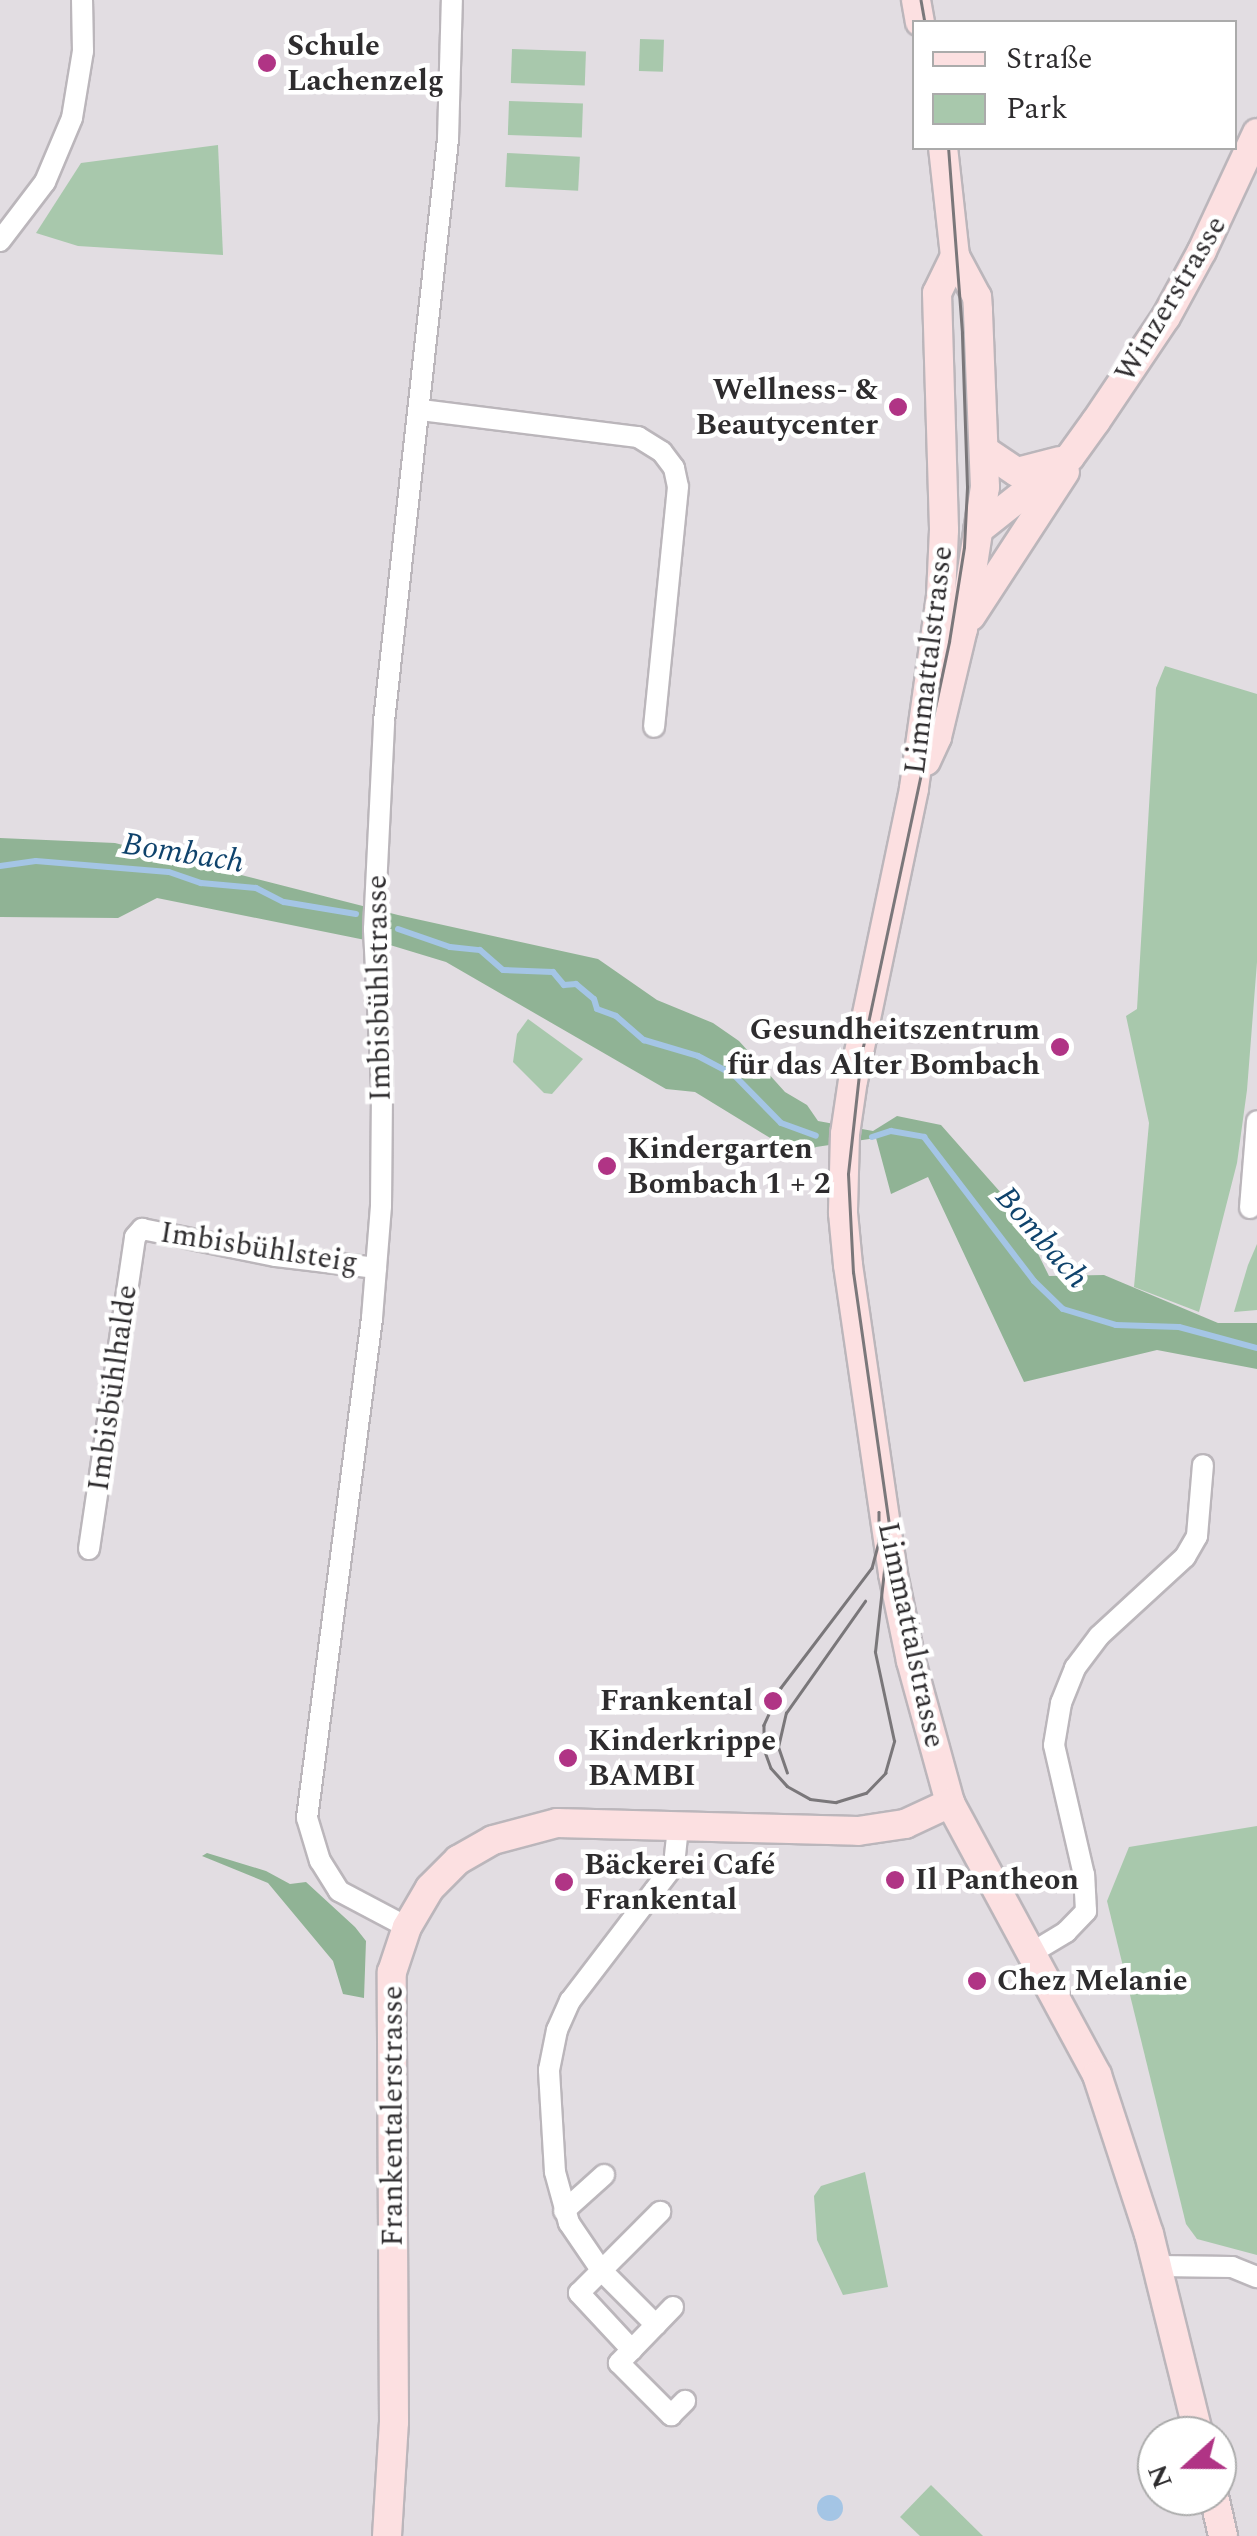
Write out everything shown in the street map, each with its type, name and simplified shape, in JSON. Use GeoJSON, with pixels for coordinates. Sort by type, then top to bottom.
{"type":"FeatureCollection","features":[{"type":"Feature","properties":{"kind":"main road","name":"Winzerstrasse"},"geometry":{"type":"LineString","coordinates":[[978,530],[1070,457],[1166,317],[1222,214],[1257,133]]}},
{"type":"Feature","properties":{"kind":"main road","name":"Limmattalstrasse"},"geometry":{"type":"LineString","coordinates":[[914,790],[937,737],[963,629],[985,486],[976,297],[954,256],[944,150]]}},
{"type":"Feature","properties":{"kind":"main road","name":"Limmattalstrasse"},"geometry":{"type":"LineString","coordinates":[[954,256],[937,294],[936,311],[944,530],[942,596],[914,790],[853,1080],[846,1134],[844,1213],[893,1574],[910,1661],[950,1804],[1033,1952],[1102,2088],[1158,2266],[1194,2416]]}},
{"type":"Feature","properties":{"kind":"main road"},"geometry":{"type":"LineString","coordinates":[[984,450],[1017,472],[1070,457]]}},
{"type":"Feature","properties":{"kind":"main road","name":"Winzerstrasse"},"geometry":{"type":"LineString","coordinates":[[963,629],[1032,522],[1062,484],[1070,457]]}},
{"type":"Feature","properties":{"kind":"main road"},"geometry":{"type":"LineString","coordinates":[[978,530],[1000,532],[1032,522]]}},
{"type":"Feature","properties":{"kind":"main road","name":"Limmattalstrasse"},"geometry":{"type":"LineString","coordinates":[[944,530],[978,530]]}},
{"type":"Feature","properties":{"kind":"main road","name":"Frankentalerstrasse"},"geometry":{"type":"LineString","coordinates":[[387,2536],[394,2422],[392,1972],[407,1927],[430,1888],[458,1860],[493,1840],[557,1823],[858,1831],[905,1824],[950,1804]]}},
{"type":"Feature","properties":{"kind":"street"},"geometry":{"type":"LineString","coordinates":[[0,242],[45,182],[72,118],[82,51],[82,0]]}},
{"type":"Feature","properties":{"kind":"street","name":"Imbisbühlstrasse"},"geometry":{"type":"LineString","coordinates":[[407,1927],[339,1890],[320,1861],[307,1818],[353,1484],[376,1268],[382,1088],[376,869],[384,721],[448,139],[452,0]]}},
{"type":"Feature","properties":{"kind":"street"},"geometry":{"type":"LineString","coordinates":[[420,410],[638,437],[662,452],[674,468],[678,487],[654,727]]}},
{"type":"Feature","properties":{"kind":"street"},"geometry":{"type":"LineString","coordinates":[[1250,1208],[1257,1120]]}},
{"type":"Feature","properties":{"kind":"street","name":"Imbisbühlsteig"},"geometry":{"type":"LineString","coordinates":[[142,1228],[276,1256],[376,1268]]}},
{"type":"Feature","properties":{"kind":"street","name":"Imbisbühlhalde"},"geometry":{"type":"LineString","coordinates":[[89,1549],[135,1237],[142,1228]]}},
{"type":"Feature","properties":{"kind":"street"},"geometry":{"type":"LineString","coordinates":[[1033,1952],[1066,1932],[1086,1911],[1084,1875],[1054,1745],[1060,1702],[1075,1668],[1099,1636],[1185,1557],[1197,1536],[1203,1465]]}},
{"type":"Feature","properties":{"kind":"street"},"geometry":{"type":"LineString","coordinates":[[656,2326],[601,2270],[564,2211],[550,2126],[549,2070],[557,2030],[570,2000],[674,1864],[678,1829]]}},
{"type":"Feature","properties":{"kind":"street"},"geometry":{"type":"LineString","coordinates":[[564,2211],[604,2176]]}},
{"type":"Feature","properties":{"kind":"street"},"geometry":{"type":"LineString","coordinates":[[632,2350],[578,2293],[660,2212]]}},
{"type":"Feature","properties":{"kind":"street"},"geometry":{"type":"LineString","coordinates":[[1158,2266],[1232,2266],[1257,2277]]}},
{"type":"Feature","properties":{"kind":"street"},"geometry":{"type":"LineString","coordinates":[[674,2307],[619,2363],[671,2415],[685,2401]]}},
{"type":"Feature","properties":{"kind":"green space"},"geometry":{"type":"Polygon","coordinates":[[[640,39],[664,40],[663,72],[639,71],[640,39]]]}},
{"type":"Feature","properties":{"kind":"green space"},"geometry":{"type":"Polygon","coordinates":[[[512,49],[586,52],[585,86],[511,83],[512,49]]]}},
{"type":"Feature","properties":{"kind":"green space"},"geometry":{"type":"Polygon","coordinates":[[[509,101],[583,104],[582,138],[508,135],[509,101]]]}},
{"type":"Feature","properties":{"kind":"green space"},"geometry":{"type":"Polygon","coordinates":[[[218,145],[223,255],[78,246],[36,233],[81,163],[218,145]]]}},
{"type":"Feature","properties":{"kind":"green space"},"geometry":{"type":"Polygon","coordinates":[[[507,153],[580,157],[578,191],[505,187],[507,153]]]}},
{"type":"Feature","properties":{"kind":"green space"},"geometry":{"type":"Polygon","coordinates":[[[1165,666],[1257,694],[1257,962],[1247,1090],[1237,1163],[1199,1312],[1134,1287],[1149,1123],[1126,1016],[1137,1009],[1156,688],[1165,666]]]}},
{"type":"Feature","properties":{"kind":"green space"},"geometry":{"type":"Polygon","coordinates":[[[0,838],[115,843],[398,915],[598,959],[657,1000],[713,1023],[739,1041],[785,1092],[807,1105],[818,1121],[873,1131],[897,1116],[941,1125],[1017,1211],[1049,1276],[1104,1275],[1218,1323],[1257,1323],[1257,1369],[1157,1350],[1024,1382],[928,1177],[891,1194],[876,1138],[816,1147],[805,1154],[790,1150],[695,1092],[666,1089],[446,962],[390,945],[157,898],[118,918],[0,917],[0,838]]]}},
{"type":"Feature","properties":{"kind":"green space"},"geometry":{"type":"Polygon","coordinates":[[[528,1019],[583,1059],[552,1094],[544,1093],[513,1062],[517,1034],[528,1019]]]}},
{"type":"Feature","properties":{"kind":"green space"},"geometry":{"type":"Polygon","coordinates":[[[1257,1244],[1257,1310],[1234,1312],[1248,1265],[1257,1244]]]}},
{"type":"Feature","properties":{"kind":"green space"},"geometry":{"type":"Polygon","coordinates":[[[1257,1826],[1257,2255],[1197,2239],[1186,2224],[1107,1901],[1129,1847],[1257,1826]]]}},
{"type":"Feature","properties":{"kind":"green space"},"geometry":{"type":"Polygon","coordinates":[[[207,1853],[266,1871],[290,1884],[306,1882],[355,1927],[366,1941],[364,1998],[343,1994],[333,1961],[268,1883],[202,1856],[207,1853]]]}},
{"type":"Feature","properties":{"kind":"green space"},"geometry":{"type":"Polygon","coordinates":[[[865,2172],[888,2287],[843,2295],[817,2240],[814,2196],[821,2186],[865,2172]]]}},
{"type":"Feature","properties":{"kind":"green space"},"geometry":{"type":"Polygon","coordinates":[[[931,2485],[983,2536],[920,2536],[900,2517],[931,2485]]]}},
{"type":"Feature","properties":{"kind":"water"},"geometry":{"type":"Polygon","coordinates":[[[830,2495],[839,2499],[843,2508],[839,2517],[830,2521],[821,2517],[817,2508],[821,2499],[830,2495]]]}},
{"type":"Feature","properties":{"kind":"waterway","name":"Bombach"},"geometry":{"type":"LineString","coordinates":[[0,866],[36,861],[169,872],[201,883],[256,888],[284,902],[356,914]]}},
{"type":"Feature","properties":{"kind":"waterway","name":"Bombach"},"geometry":{"type":"LineString","coordinates":[[398,929],[450,947],[480,950],[503,970],[553,972],[564,985],[576,984],[594,999],[597,1009],[616,1016],[644,1040],[698,1056],[734,1075],[781,1123],[816,1136]]}},
{"type":"Feature","properties":{"kind":"waterway","name":"Bombach"},"geometry":{"type":"LineString","coordinates":[[872,1137],[891,1131],[924,1137],[1034,1281],[1063,1309],[1116,1325],[1179,1327],[1257,1348]]}},
{"type":"Feature","properties":{"kind":"tram line"},"geometry":{"type":"LineString","coordinates":[[921,0],[925,20]]}},
{"type":"Feature","properties":{"kind":"tram line"},"geometry":{"type":"LineString","coordinates":[[879,1512],[879,1542],[872,1568],[781,1688],[764,1725],[764,1749],[771,1768],[787,1786],[810,1799],[836,1802],[866,1793],[885,1773],[894,1741],[875,1652],[889,1525],[853,1273],[848,1174],[861,1056],[949,642],[964,547],[967,487],[962,333],[948,150]]}},
{"type":"Feature","properties":{"kind":"tram line"},"geometry":{"type":"LineString","coordinates":[[787,1773],[778,1747],[786,1713],[865,1601]]}},
{"type":"Feature","properties":{"kind":"place","name":"Schule Lachenzelg"},"geometry":{"type":"Point","coordinates":[267,63]}},
{"type":"Feature","properties":{"kind":"place","name":"Wellness- & Beautycenter"},"geometry":{"type":"Point","coordinates":[898,407]}},
{"type":"Feature","properties":{"kind":"place","name":"Gesundheitszentrum für das Alter Bombach"},"geometry":{"type":"Point","coordinates":[1060,1047]}},
{"type":"Feature","properties":{"kind":"place","name":"Kindergarten Bombach 1 + 2"},"geometry":{"type":"Point","coordinates":[607,1166]}},
{"type":"Feature","properties":{"kind":"place","name":"Frankental"},"geometry":{"type":"Point","coordinates":[773,1701]}},
{"type":"Feature","properties":{"kind":"place","name":"Kinderkrippe BAMBI"},"geometry":{"type":"Point","coordinates":[568,1758]}},
{"type":"Feature","properties":{"kind":"place","name":"Il Pantheon"},"geometry":{"type":"Point","coordinates":[895,1880]}},
{"type":"Feature","properties":{"kind":"place","name":"Bäckerei Café Frankental"},"geometry":{"type":"Point","coordinates":[564,1882]}},
{"type":"Feature","properties":{"kind":"place","name":"Chez Melanie"},"geometry":{"type":"Point","coordinates":[977,1981]}}]}
